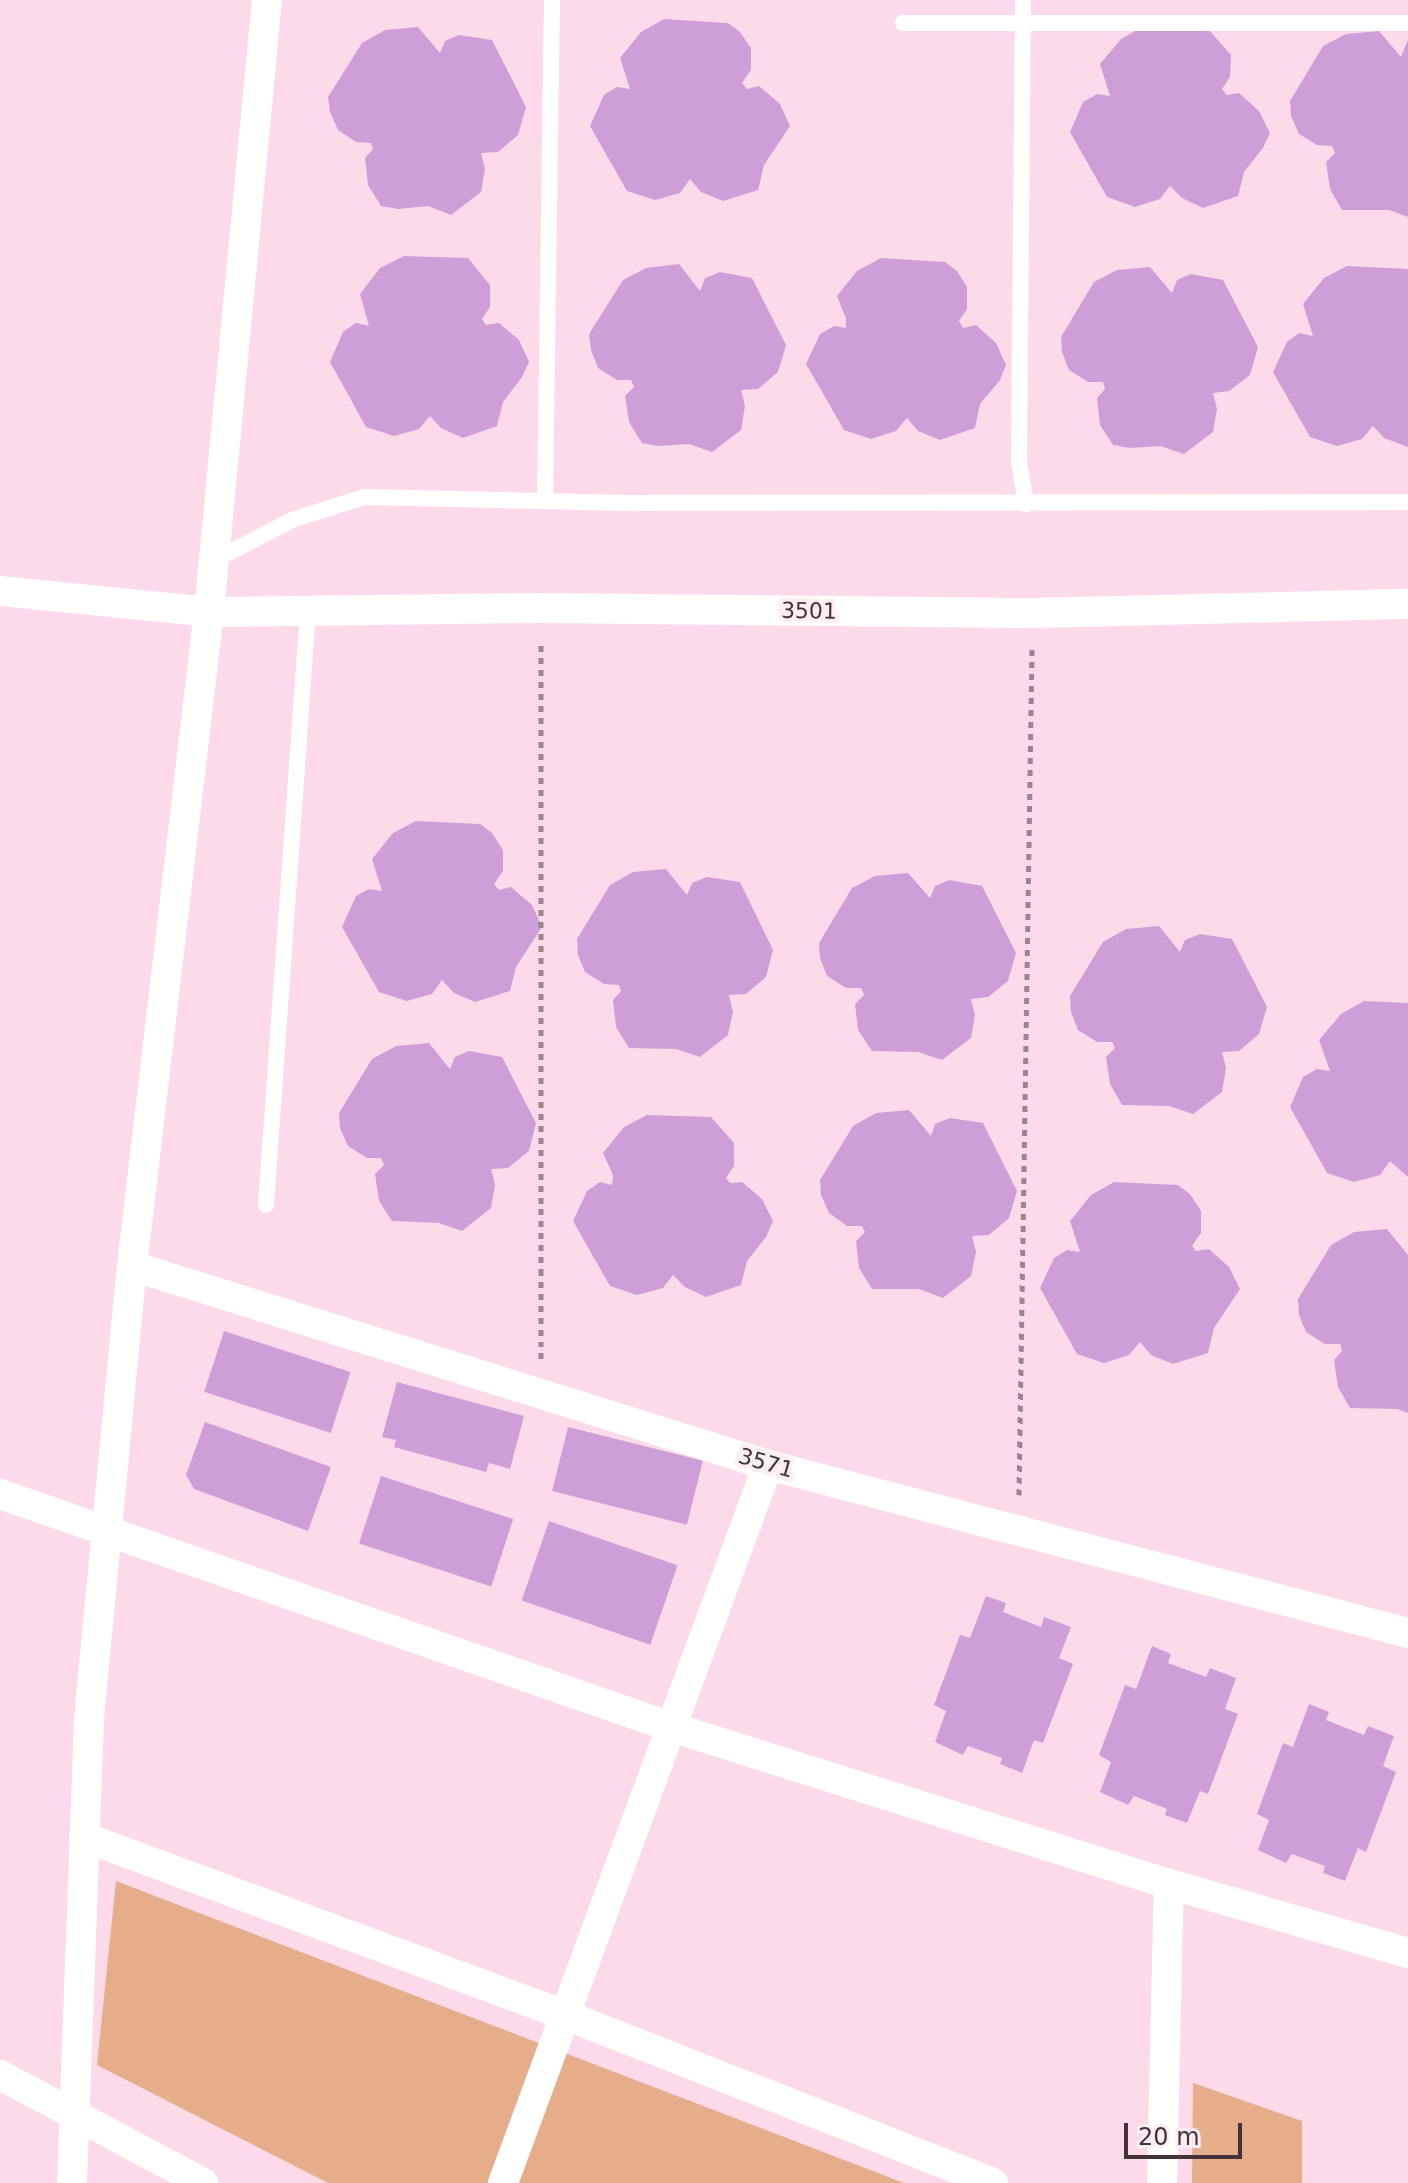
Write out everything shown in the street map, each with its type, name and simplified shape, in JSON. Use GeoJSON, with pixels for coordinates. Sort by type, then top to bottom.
{"type":"FeatureCollection","features":[{"type":"Feature","properties":{"kind":"street"},"geometry":{"type":"LineString","coordinates":[[72,2183],[89,1719],[132,1266],[209,612],[267,0]]}},
{"type":"Feature","properties":{"kind":"street","name":"3501"},"geometry":{"type":"LineString","coordinates":[[0,591],[209,612],[541,608],[1033,613],[1408,604]]}},
{"type":"Feature","properties":{"kind":"street","name":"3571"},"geometry":{"type":"LineString","coordinates":[[132,1266],[768,1465],[1408,1633]]}},
{"type":"Feature","properties":{"kind":"street"},"geometry":{"type":"LineString","coordinates":[[503,2183],[768,1465]]}},
{"type":"Feature","properties":{"kind":"street"},"geometry":{"type":"LineString","coordinates":[[0,1494],[671,1727],[1169,1884],[1408,1953]]}},
{"type":"Feature","properties":{"kind":"street"},"geometry":{"type":"LineString","coordinates":[[84,1837],[565,2015],[993,2183]]}},
{"type":"Feature","properties":{"kind":"street"},"geometry":{"type":"LineString","coordinates":[[1162,2183],[1169,1884]]}},
{"type":"Feature","properties":{"kind":"street"},"geometry":{"type":"LineString","coordinates":[[0,2075],[73,2111],[203,2183]]}},
{"type":"Feature","properties":{"kind":"lane"},"geometry":{"type":"LineString","coordinates":[[545,501],[552,0]]}},
{"type":"Feature","properties":{"kind":"lane"},"geometry":{"type":"LineString","coordinates":[[1023,0],[1019,462],[1026,504]]}},
{"type":"Feature","properties":{"kind":"lane"},"geometry":{"type":"LineString","coordinates":[[903,23],[1408,23]]}},
{"type":"Feature","properties":{"kind":"lane"},"geometry":{"type":"LineString","coordinates":[[213,561],[292,520],[364,497],[1026,504],[1408,502]]}},
{"type":"Feature","properties":{"kind":"lane"},"geometry":{"type":"LineString","coordinates":[[266,1205],[308,611]]}},
{"type":"Feature","properties":{"kind":"path"},"geometry":{"type":"LineString","coordinates":[[541,608],[541,1393]]}},
{"type":"Feature","properties":{"kind":"path"},"geometry":{"type":"LineString","coordinates":[[1018,1530],[1033,613]]}},
{"type":"Feature","properties":{"kind":"shaded area"},"geometry":{"type":"Polygon","coordinates":[[[116,1881],[904,2183],[328,2183],[97,2065],[116,1881]]]}},
{"type":"Feature","properties":{"kind":"shaded area"},"geometry":{"type":"Polygon","coordinates":[[[1193,2083],[1302,2121],[1302,2183],[1192,2183],[1193,2083]]]}},
{"type":"Feature","properties":{"kind":"building"},"geometry":{"type":"Polygon","coordinates":[[[664,19],[728,23],[740,32],[751,48],[751,70],[742,83],[747,89],[759,86],[780,104],[790,126],[764,165],[758,190],[723,201],[701,192],[690,179],[680,193],[655,200],[627,191],[590,126],[604,95],[617,87],[630,89],[620,58],[641,32],[664,19]]]}},
{"type":"Feature","properties":{"kind":"building"},"geometry":{"type":"Polygon","coordinates":[[[1144,26],[1208,29],[1231,55],[1230,77],[1222,89],[1227,95],[1239,93],[1259,111],[1270,133],[1263,148],[1244,172],[1238,196],[1203,208],[1182,198],[1170,186],[1160,199],[1135,207],[1107,197],[1070,132],[1083,102],[1097,94],[1110,96],[1100,64],[1121,39],[1144,26]]]}},
{"type":"Feature","properties":{"kind":"building"},"geometry":{"type":"Polygon","coordinates":[[[418,27],[440,53],[445,41],[459,35],[492,40],[526,107],[518,135],[498,152],[481,153],[485,169],[481,192],[451,215],[428,206],[398,209],[381,206],[368,185],[365,158],[373,149],[371,143],[356,142],[338,130],[330,112],[328,97],[362,43],[385,30],[418,27]]]}},
{"type":"Feature","properties":{"kind":"building"},"geometry":{"type":"Polygon","coordinates":[[[1379,31],[1401,57],[1408,40],[1408,217],[1389,210],[1342,210],[1330,189],[1326,162],[1335,153],[1332,146],[1317,145],[1299,134],[1291,116],[1290,101],[1323,46],[1346,34],[1379,31]]]}},
{"type":"Feature","properties":{"kind":"building"},"geometry":{"type":"Polygon","coordinates":[[[404,256],[468,258],[490,285],[490,307],[482,319],[486,325],[499,323],[519,340],[529,362],[503,402],[497,426],[463,438],[441,428],[430,416],[419,429],[394,436],[366,427],[330,362],[343,332],[356,323],[369,326],[360,294],[380,268],[404,256]]]}},
{"type":"Feature","properties":{"kind":"building"},"geometry":{"type":"Polygon","coordinates":[[[881,258],[945,262],[957,271],[967,287],[967,309],[959,321],[963,328],[976,325],[996,343],[1006,365],[1000,380],[980,404],[975,428],[940,440],[918,431],[907,418],[896,431],[871,439],[844,430],[806,364],[820,334],[834,326],[846,328],[846,319],[837,296],[857,271],[881,258]]]}},
{"type":"Feature","properties":{"kind":"building"},"geometry":{"type":"Polygon","coordinates":[[[679,264],[700,291],[705,278],[720,272],[752,278],[786,345],[778,372],[758,389],[741,390],[745,406],[741,430],[712,452],[689,444],[658,446],[642,443],[629,422],[625,396],[634,387],[631,380],[617,380],[598,368],[591,350],[589,334],[623,280],[646,268],[679,264]]]}},
{"type":"Feature","properties":{"kind":"building"},"geometry":{"type":"Polygon","coordinates":[[[1347,266],[1408,269],[1408,447],[1384,438],[1373,426],[1362,439],[1337,446],[1310,437],[1273,372],[1287,342],[1299,333],[1313,336],[1303,304],[1324,278],[1347,266]]]}},
{"type":"Feature","properties":{"kind":"building"},"geometry":{"type":"Polygon","coordinates":[[[1150,267],[1172,293],[1177,280],[1191,274],[1223,280],[1258,347],[1250,375],[1229,391],[1213,393],[1217,409],[1213,432],[1184,454],[1160,446],[1129,448],[1113,445],[1100,425],[1097,398],[1105,389],[1103,382],[1088,382],[1069,370],[1062,352],[1061,337],[1094,282],[1117,270],[1150,267]]]}},
{"type":"Feature","properties":{"kind":"building"},"geometry":{"type":"Polygon","coordinates":[[[416,821],[480,824],[492,833],[503,850],[503,871],[494,884],[499,890],[511,887],[532,905],[542,927],[516,967],[510,991],[475,1002],[454,993],[442,980],[432,994],[407,1001],[379,992],[342,927],[356,896],[369,889],[382,891],[372,859],[393,833],[416,821]]]}},
{"type":"Feature","properties":{"kind":"building"},"geometry":{"type":"Polygon","coordinates":[[[666,869],[687,895],[692,883],[707,877],[740,882],[773,950],[766,977],[746,994],[729,995],[733,1012],[728,1035],[700,1057],[676,1049],[629,1048],[616,1027],[613,1000],[621,991],[619,985],[604,984],[585,972],[578,955],[577,939],[610,885],[633,872],[666,869]]]}},
{"type":"Feature","properties":{"kind":"building"},"geometry":{"type":"Polygon","coordinates":[[[908,873],[930,898],[935,886],[949,880],[982,886],[1016,953],[1008,981],[988,997],[971,999],[975,1015],[971,1038],[942,1060],[918,1052],[872,1051],[858,1030],[855,1004],[864,995],[861,988],[846,988],[827,976],[820,958],[819,943],[852,888],[875,876],[908,873]]]}},
{"type":"Feature","properties":{"kind":"building"},"geometry":{"type":"Polygon","coordinates":[[[1159,926],[1180,952],[1185,940],[1200,934],[1232,939],[1267,1007],[1259,1034],[1239,1051],[1222,1052],[1226,1068],[1222,1092],[1193,1114],[1169,1106],[1122,1105],[1110,1084],[1106,1057],[1115,1048],[1112,1042],[1097,1042],[1078,1030],[1071,1012],[1070,996],[1103,942],[1126,929],[1159,926]]]}},
{"type":"Feature","properties":{"kind":"building"},"geometry":{"type":"Polygon","coordinates":[[[1364,1001],[1408,1003],[1408,1177],[1390,1161],[1380,1175],[1354,1182],[1327,1173],[1290,1107],[1303,1077],[1317,1069],[1330,1071],[1319,1040],[1341,1014],[1364,1001]]]}},
{"type":"Feature","properties":{"kind":"building"},"geometry":{"type":"Polygon","coordinates":[[[429,1043],[450,1069],[455,1057],[469,1051],[502,1057],[536,1123],[529,1151],[508,1168],[491,1169],[495,1185],[491,1208],[462,1231],[439,1223],[392,1221],[379,1201],[375,1174],[384,1165],[381,1158],[367,1158],[348,1146],[340,1128],[339,1113],[372,1059],[396,1046],[429,1043]]]}},
{"type":"Feature","properties":{"kind":"building"},"geometry":{"type":"Polygon","coordinates":[[[909,1110],[931,1136],[935,1124],[950,1118],[983,1123],[1017,1191],[1009,1218],[989,1235],[972,1236],[976,1252],[971,1276],[943,1298],[919,1289],[872,1289],[859,1268],[856,1241],[865,1232],[862,1226],[847,1226],[829,1213],[821,1195],[820,1180],[853,1126],[876,1113],[909,1110]]]}},
{"type":"Feature","properties":{"kind":"building"},"geometry":{"type":"Polygon","coordinates":[[[647,1115],[711,1117],[734,1143],[734,1166],[726,1178],[730,1183],[742,1182],[762,1199],[773,1221],[766,1237],[747,1261],[741,1285],[706,1297],[685,1287],[673,1275],[663,1288],[637,1295],[610,1286],[573,1221],[587,1191],[600,1182],[612,1185],[613,1175],[603,1153],[624,1127],[647,1115]]]}},
{"type":"Feature","properties":{"kind":"building"},"geometry":{"type":"Polygon","coordinates":[[[1114,1182],[1178,1185],[1190,1194],[1201,1211],[1201,1233],[1192,1246],[1196,1251],[1209,1249],[1229,1267],[1240,1289],[1214,1328],[1208,1353],[1173,1364],[1151,1355],[1140,1342],[1129,1355],[1104,1363],[1077,1354],[1040,1288],[1054,1258],[1067,1250],[1080,1252],[1070,1221],[1091,1195],[1114,1182]]]}},
{"type":"Feature","properties":{"kind":"building"},"geometry":{"type":"Polygon","coordinates":[[[1387,1229],[1408,1255],[1408,1413],[1397,1409],[1350,1408],[1338,1387],[1334,1360],[1342,1351],[1340,1344],[1325,1344],[1306,1332],[1299,1315],[1298,1299],[1331,1245],[1354,1232],[1387,1229]]]}},
{"type":"Feature","properties":{"kind":"building"},"geometry":{"type":"Polygon","coordinates":[[[224,1331],[350,1372],[331,1433],[204,1392],[224,1331]]]}},
{"type":"Feature","properties":{"kind":"building"},"geometry":{"type":"Polygon","coordinates":[[[397,1382],[524,1416],[510,1469],[489,1463],[486,1472],[394,1447],[396,1440],[382,1437],[397,1382]]]}},
{"type":"Feature","properties":{"kind":"building"},"geometry":{"type":"Polygon","coordinates":[[[205,1422],[331,1467],[308,1531],[194,1489],[186,1475],[205,1422]]]}},
{"type":"Feature","properties":{"kind":"building"},"geometry":{"type":"Polygon","coordinates":[[[568,1427],[703,1461],[687,1525],[552,1491],[568,1427]]]}},
{"type":"Feature","properties":{"kind":"building"},"geometry":{"type":"Polygon","coordinates":[[[381,1476],[513,1519],[491,1586],[359,1544],[381,1476]]]}},
{"type":"Feature","properties":{"kind":"building"},"geometry":{"type":"Polygon","coordinates":[[[549,1521],[678,1565],[650,1645],[522,1600],[549,1521]]]}},
{"type":"Feature","properties":{"kind":"building"},"geometry":{"type":"Polygon","coordinates":[[[986,1596],[1006,1603],[1003,1612],[1041,1627],[1044,1617],[1071,1627],[1059,1658],[1073,1664],[1043,1743],[1034,1740],[1022,1773],[1000,1764],[1002,1758],[968,1746],[963,1755],[935,1742],[946,1711],[934,1705],[960,1635],[970,1638],[986,1596]]]}},
{"type":"Feature","properties":{"kind":"building"},"geometry":{"type":"Polygon","coordinates":[[[1152,1646],[1171,1654],[1168,1663],[1206,1677],[1210,1668],[1236,1678],[1225,1709],[1238,1714],[1208,1794],[1200,1791],[1187,1823],[1165,1815],[1167,1809],[1134,1796],[1128,1805],[1100,1792],[1111,1762],[1099,1755],[1125,1685],[1136,1689],[1152,1646]]]}},
{"type":"Feature","properties":{"kind":"building"},"geometry":{"type":"Polygon","coordinates":[[[1309,1704],[1329,1712],[1326,1720],[1364,1735],[1368,1726],[1394,1736],[1383,1766],[1396,1772],[1366,1852],[1358,1848],[1345,1881],[1323,1873],[1325,1866],[1292,1854],[1286,1863],[1258,1850],[1269,1820],[1257,1814],[1283,1743],[1293,1747],[1309,1704]]]}}]}
